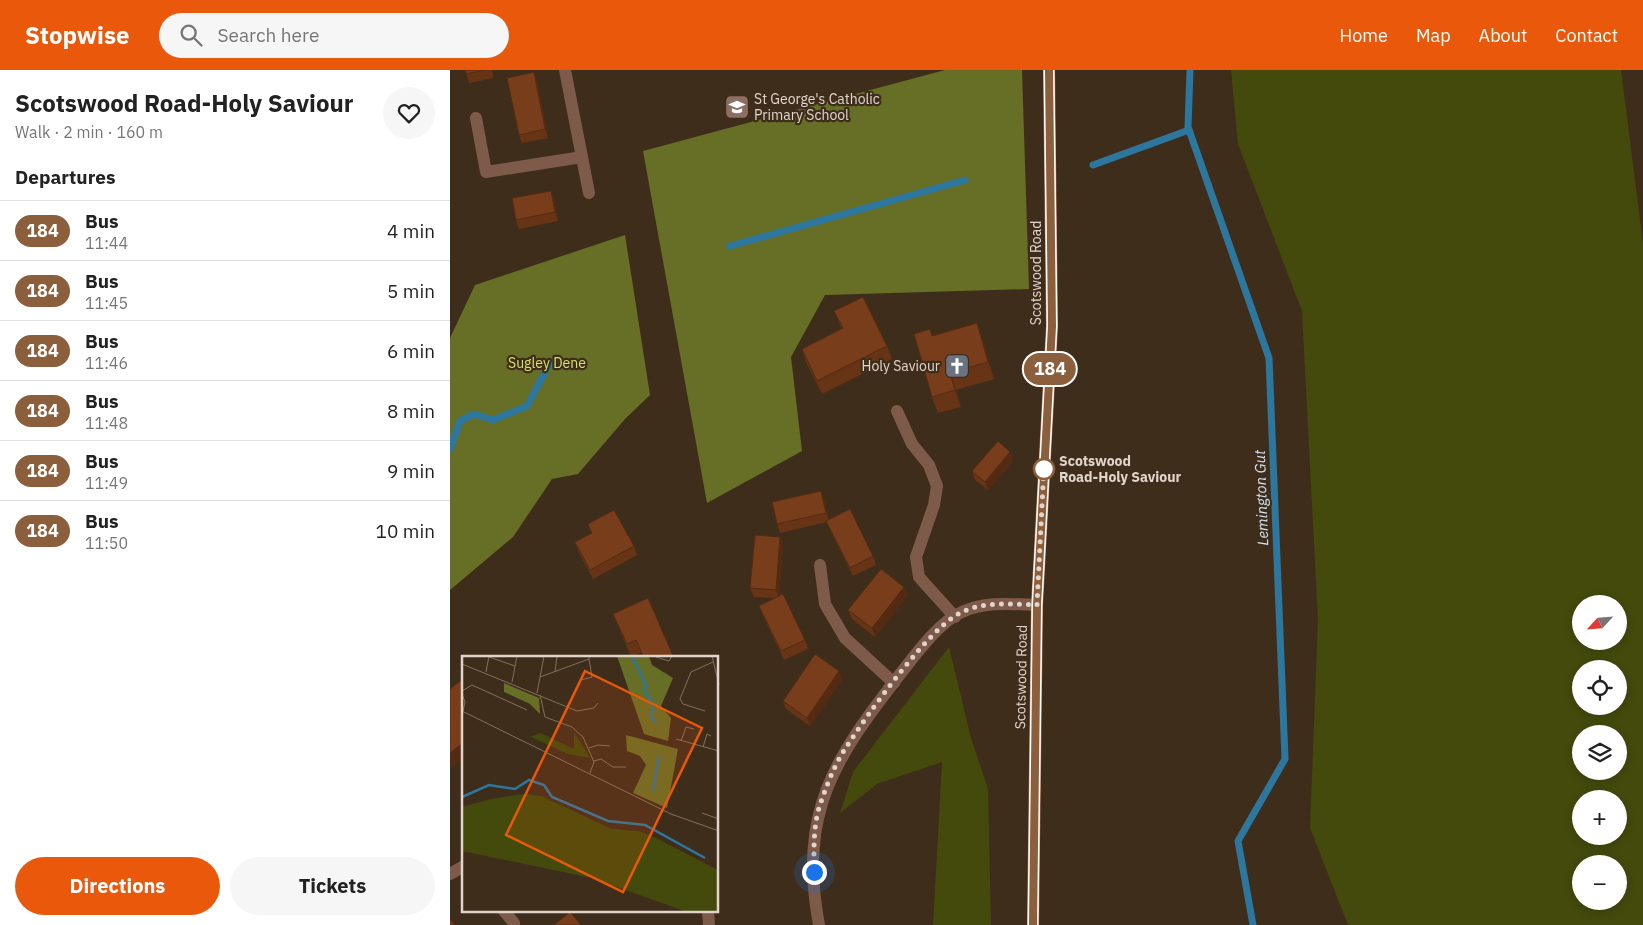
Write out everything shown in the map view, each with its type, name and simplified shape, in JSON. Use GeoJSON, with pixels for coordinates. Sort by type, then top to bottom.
{"type":"FeatureCollection","features":[{"type":"Feature","properties":{"kind":"main road","name":"Scotswood Road"},"geometry":{"type":"LineString","coordinates":[[1033,925],[1037,605],[1052,326],[1049,70]]}},
{"type":"Feature","properties":{"kind":"street"},"geometry":{"type":"LineString","coordinates":[[566,70],[589,193]]}},
{"type":"Feature","properties":{"kind":"street"},"geometry":{"type":"LineString","coordinates":[[476,118],[486,172],[582,157]]}},
{"type":"Feature","properties":{"kind":"street"},"geometry":{"type":"LineString","coordinates":[[897,411],[912,444],[929,465],[937,486],[934,505],[916,556],[919,577],[954,617]]}},
{"type":"Feature","properties":{"kind":"street"},"geometry":{"type":"LineString","coordinates":[[820,565],[825,604],[845,638],[894,683]]}},
{"type":"Feature","properties":{"kind":"street"},"geometry":{"type":"LineString","coordinates":[[819,925],[814,872],[814,842],[818,810],[830,777],[846,747],[915,655],[954,617],[975,606],[1001,604],[1037,605]]}},
{"type":"Feature","properties":{"kind":"street"},"geometry":{"type":"LineString","coordinates":[[450,874],[462,867]]}},
{"type":"Feature","properties":{"kind":"street"},"geometry":{"type":"LineString","coordinates":[[505,912],[514,923]]}},
{"type":"Feature","properties":{"kind":"street"},"geometry":{"type":"LineString","coordinates":[[708,912],[708,925]]}},
{"type":"Feature","properties":{"kind":"green space"},"geometry":{"type":"Polygon","coordinates":[[[945,70],[1022,70],[1029,289],[825,295],[791,357],[802,451],[707,503],[643,151],[945,70]]]}},
{"type":"Feature","properties":{"kind":"green space"},"geometry":{"type":"Polygon","coordinates":[[[1231,70],[1621,70],[1643,244],[1643,925],[1348,925],[1310,828],[1318,620],[1302,311],[1238,144],[1231,70]]]}},
{"type":"Feature","properties":{"kind":"green space","name":"Sugley Dene"},"geometry":{"type":"Polygon","coordinates":[[[625,235],[650,395],[625,419],[578,474],[552,479],[513,537],[450,590],[450,338],[475,285],[625,235]]]}},
{"type":"Feature","properties":{"kind":"green space"},"geometry":{"type":"Polygon","coordinates":[[[949,647],[971,738],[988,789],[991,925],[933,925],[942,762],[877,784],[840,813],[853,772],[949,647]]]}},
{"type":"Feature","properties":{"kind":"building"},"geometry":{"type":"Polygon","coordinates":[[[465,70],[486,70],[466,74],[465,70]]]}},
{"type":"Feature","properties":{"kind":"building"},"geometry":{"type":"Polygon","coordinates":[[[534,72],[545,129],[519,135],[507,78],[534,72]]]}},
{"type":"Feature","properties":{"kind":"building"},"geometry":{"type":"Polygon","coordinates":[[[551,191],[555,212],[516,220],[512,198],[551,191]]]}},
{"type":"Feature","properties":{"kind":"building"},"geometry":{"type":"Polygon","coordinates":[[[863,297],[887,346],[817,381],[802,349],[843,328],[834,311],[863,297]]]}},
{"type":"Feature","properties":{"kind":"building","name":"Holy Saviour"},"geometry":{"type":"Polygon","coordinates":[[[977,323],[988,362],[950,373],[955,390],[932,397],[914,334],[930,329],[932,336],[977,323]]]}},
{"type":"Feature","properties":{"kind":"building"},"geometry":{"type":"Polygon","coordinates":[[[998,441],[1010,452],[985,482],[972,471],[998,441]]]}},
{"type":"Feature","properties":{"kind":"building"},"geometry":{"type":"Polygon","coordinates":[[[821,491],[826,513],[777,524],[772,502],[821,491]]]}},
{"type":"Feature","properties":{"kind":"building"},"geometry":{"type":"Polygon","coordinates":[[[850,509],[873,556],[850,568],[826,521],[850,509]]]}},
{"type":"Feature","properties":{"kind":"building"},"geometry":{"type":"Polygon","coordinates":[[[614,510],[634,546],[590,570],[575,542],[592,533],[588,524],[614,510]]]}},
{"type":"Feature","properties":{"kind":"building"},"geometry":{"type":"Polygon","coordinates":[[[755,535],[780,537],[776,590],[750,588],[755,535]]]}},
{"type":"Feature","properties":{"kind":"building"},"geometry":{"type":"Polygon","coordinates":[[[881,569],[904,587],[872,628],[848,610],[881,569]]]}},
{"type":"Feature","properties":{"kind":"building"},"geometry":{"type":"Polygon","coordinates":[[[783,594],[805,640],[781,651],[759,606],[783,594]]]}},
{"type":"Feature","properties":{"kind":"building"},"geometry":{"type":"Polygon","coordinates":[[[648,598],[673,656],[643,656],[636,640],[627,644],[613,614],[648,598]]]}},
{"type":"Feature","properties":{"kind":"building"},"geometry":{"type":"Polygon","coordinates":[[[815,654],[839,671],[807,718],[783,701],[815,654]]]}},
{"type":"Feature","properties":{"kind":"building"},"geometry":{"type":"Polygon","coordinates":[[[462,680],[462,744],[450,753],[450,689],[462,680]]]}},
{"type":"Feature","properties":{"kind":"building"},"geometry":{"type":"Polygon","coordinates":[[[570,912],[581,925],[554,925],[570,912]]]}},
{"type":"Feature","properties":{"kind":"waterway","name":"Lemington Gut"},"geometry":{"type":"LineString","coordinates":[[1190,70],[1188,127],[1269,358],[1285,759],[1238,841],[1253,925]]}},
{"type":"Feature","properties":{"kind":"waterway"},"geometry":{"type":"LineString","coordinates":[[1093,165],[1189,130]]}},
{"type":"Feature","properties":{"kind":"waterway"},"geometry":{"type":"LineString","coordinates":[[730,246],[965,180]]}},
{"type":"Feature","properties":{"kind":"waterway"},"geometry":{"type":"LineString","coordinates":[[450,449],[460,421],[474,414],[493,420],[527,406],[551,361]]}},
{"type":"Feature","properties":{"kind":"bus line","name":"184"},"geometry":{"type":"LineString","coordinates":[[1033,925],[1037,605],[1052,326],[1049,70]]}},
{"type":"Feature","properties":{"kind":"place","name":"St George's Catholic Primary School"},"geometry":{"type":"Point","coordinates":[737,107]}},
{"type":"Feature","properties":{"kind":"place","name":"Holy Saviour"},"geometry":{"type":"Point","coordinates":[957,366]}},
{"type":"Feature","properties":{"kind":"place","name":"Scotswood Road-Holy Saviour"},"geometry":{"type":"Point","coordinates":[1044,469]}},
{"type":"Feature","properties":{"kind":"route"},"geometry":{"type":"LineString","coordinates":[[814,872],[814,842],[818,810],[830,777],[846,747],[915,655],[945,624],[959,613],[975,606],[1001,604],[1037,605],[1044,466],[1044,469]]}}]}
